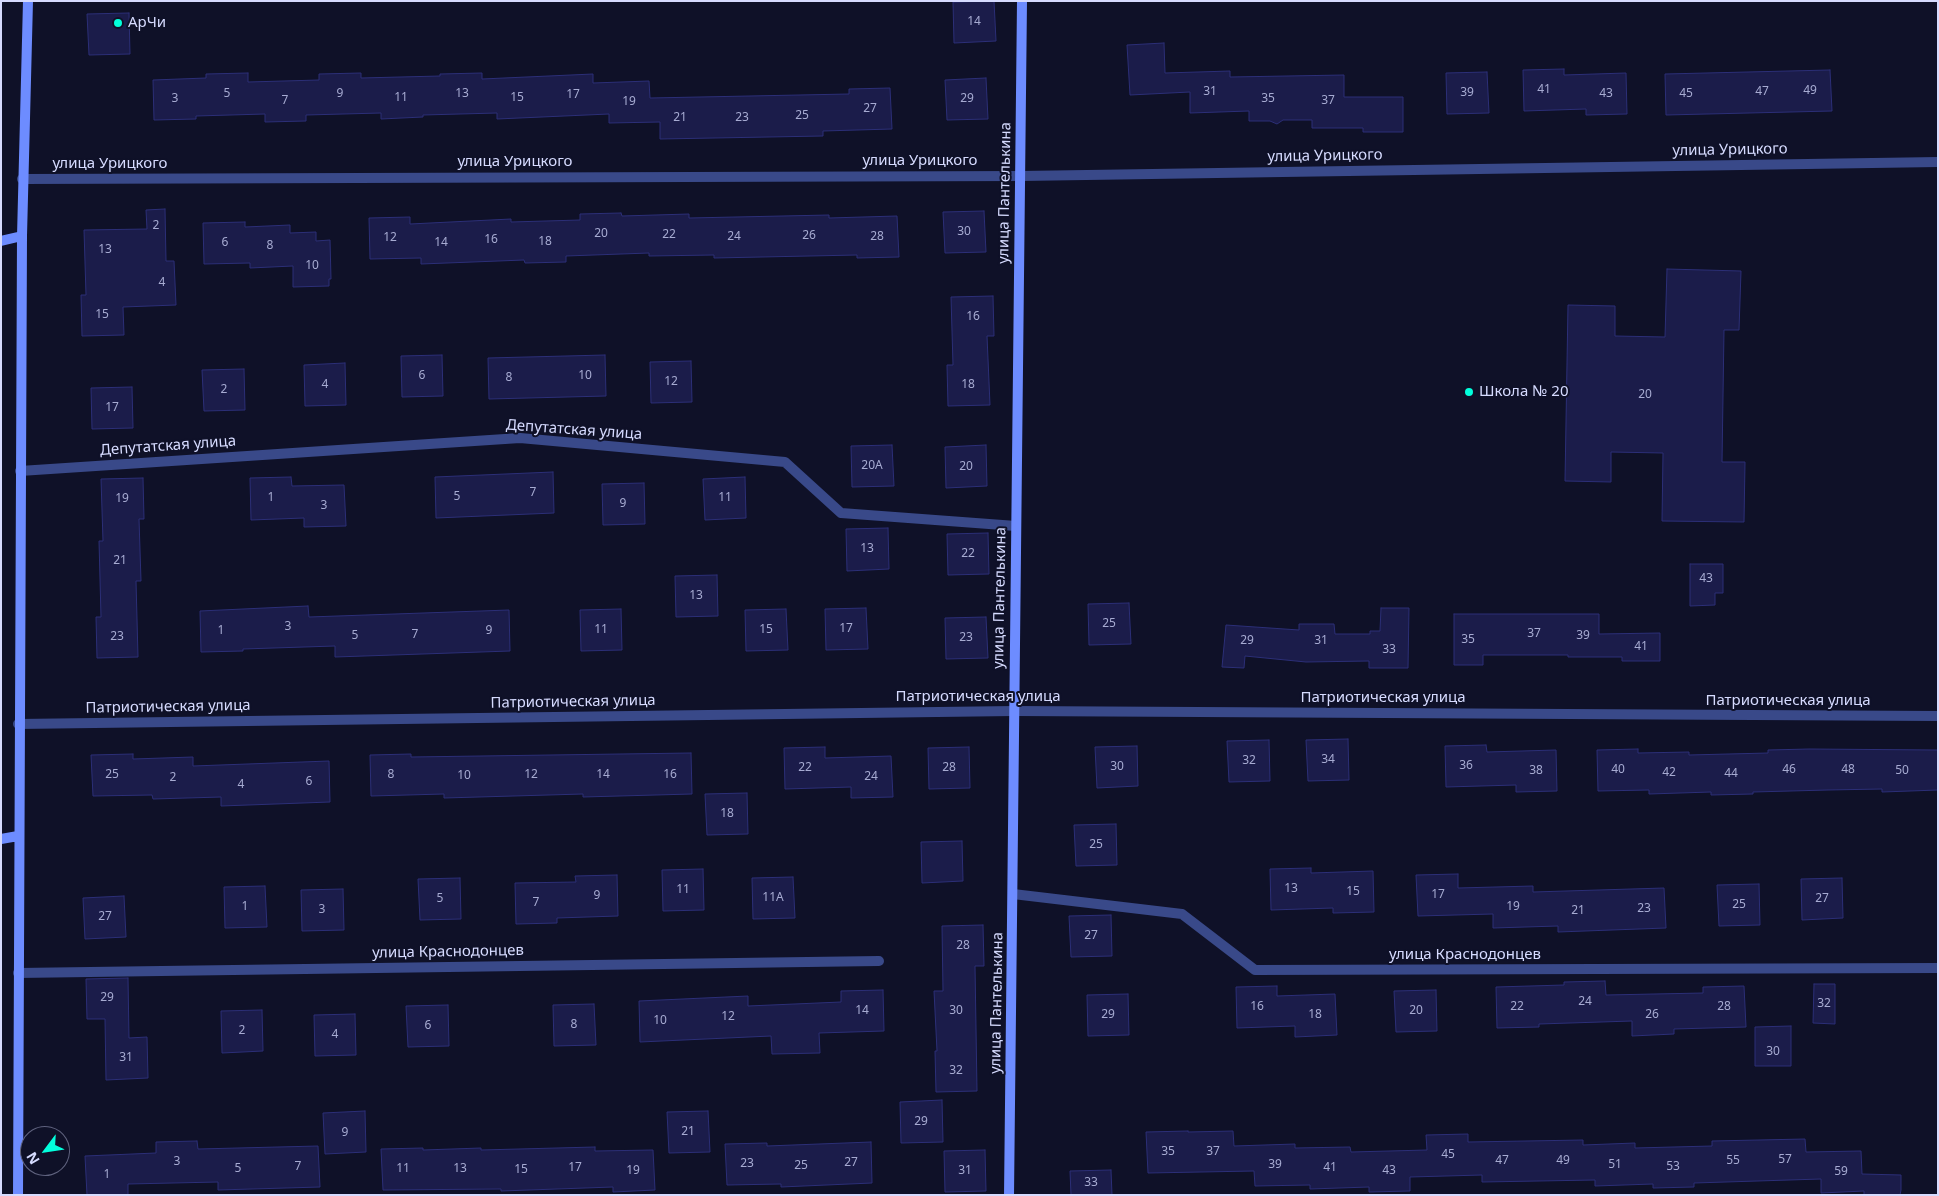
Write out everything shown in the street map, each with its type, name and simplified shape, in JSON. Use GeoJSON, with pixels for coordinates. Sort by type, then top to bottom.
{"type":"FeatureCollection","features":[{"type":"Feature","properties":{"kind":"main road"},"geometry":{"type":"LineString","coordinates":[[18,1195],[18,724],[22,179],[28,1]]}},
{"type":"Feature","properties":{"kind":"main road","name":"улица Пантелькина"},"geometry":{"type":"LineString","coordinates":[[1009,1195],[1022,1]]}},
{"type":"Feature","properties":{"kind":"main road"},"geometry":{"type":"LineString","coordinates":[[1,241],[22,236]]}},
{"type":"Feature","properties":{"kind":"main road"},"geometry":{"type":"LineString","coordinates":[[1,839],[18,836]]}},
{"type":"Feature","properties":{"kind":"street","name":"улица Урицкого"},"geometry":{"type":"LineString","coordinates":[[22,179],[1020,176],[1938,162]]}},
{"type":"Feature","properties":{"kind":"street","name":"Депутатская улица"},"geometry":{"type":"LineString","coordinates":[[20,471],[520,438],[785,462],[841,513],[1016,526]]}},
{"type":"Feature","properties":{"kind":"street","name":"Патриотическая улица"},"geometry":{"type":"LineString","coordinates":[[18,724],[1014,711],[1938,716]]}},
{"type":"Feature","properties":{"kind":"street","name":"улица Краснодонцев"},"geometry":{"type":"LineString","coordinates":[[1013,894],[1182,914],[1256,970],[1938,968]]}},
{"type":"Feature","properties":{"kind":"street","name":"улица Краснодонцев"},"geometry":{"type":"LineString","coordinates":[[18,973],[880,961]]}},
{"type":"Feature","properties":{"kind":"building"},"geometry":{"type":"Polygon","coordinates":[[[994,1],[996,41],[954,43],[953,2],[994,1]]]}},
{"type":"Feature","properties":{"kind":"building"},"geometry":{"type":"Polygon","coordinates":[[[129,13],[130,54],[89,55],[87,14],[129,13]]]}},
{"type":"Feature","properties":{"kind":"building"},"geometry":{"type":"Polygon","coordinates":[[[1164,43],[1165,73],[1230,71],[1230,77],[1344,75],[1344,97],[1403,97],[1403,132],[1363,132],[1363,128],[1312,128],[1312,120],[1283,120],[1277,124],[1270,121],[1249,121],[1249,111],[1190,113],[1190,92],[1130,95],[1127,45],[1164,43]]]}},
{"type":"Feature","properties":{"kind":"building"},"geometry":{"type":"Polygon","coordinates":[[[1564,69],[1564,75],[1626,73],[1627,114],[1586,115],[1586,109],[1524,111],[1523,70],[1564,69]]]}},
{"type":"Feature","properties":{"kind":"building"},"geometry":{"type":"Polygon","coordinates":[[[1830,70],[1832,111],[1666,115],[1665,74],[1830,70]]]}},
{"type":"Feature","properties":{"kind":"building"},"geometry":{"type":"Polygon","coordinates":[[[1487,72],[1489,113],[1447,114],[1446,73],[1487,72]]]}},
{"type":"Feature","properties":{"kind":"building"},"geometry":{"type":"Polygon","coordinates":[[[248,73],[248,82],[319,80],[319,74],[361,73],[361,78],[482,73],[482,79],[593,74],[593,83],[649,81],[650,98],[849,94],[849,89],[890,88],[892,129],[823,131],[823,136],[660,139],[660,122],[609,123],[609,114],[497,119],[497,113],[423,115],[423,117],[381,119],[381,113],[306,115],[306,121],[265,122],[265,114],[196,116],[196,119],[154,120],[153,80],[206,78],[206,74],[248,73]]]}},
{"type":"Feature","properties":{"kind":"building"},"geometry":{"type":"Polygon","coordinates":[[[986,78],[988,119],[947,120],[945,80],[986,78]]]}},
{"type":"Feature","properties":{"kind":"building"},"geometry":{"type":"Polygon","coordinates":[[[165,209],[166,261],[174,261],[176,305],[123,307],[124,335],[82,336],[81,295],[86,295],[84,230],[147,229],[146,210],[165,209]]]}},
{"type":"Feature","properties":{"kind":"building"},"geometry":{"type":"Polygon","coordinates":[[[984,211],[986,252],[945,253],[943,212],[984,211]]]}},
{"type":"Feature","properties":{"kind":"building"},"geometry":{"type":"Polygon","coordinates":[[[621,213],[622,216],[689,214],[689,218],[829,215],[829,218],[897,216],[899,257],[857,258],[857,255],[714,258],[714,255],[649,256],[649,253],[566,256],[566,262],[525,263],[524,260],[421,264],[421,258],[370,259],[369,218],[410,217],[410,224],[511,219],[511,222],[580,220],[580,214],[621,213]]]}},
{"type":"Feature","properties":{"kind":"building"},"geometry":{"type":"Polygon","coordinates":[[[245,222],[245,227],[290,225],[290,233],[316,232],[316,241],[330,240],[331,279],[329,279],[329,286],[293,287],[293,266],[250,268],[250,263],[204,264],[203,223],[245,222]]]}},
{"type":"Feature","properties":{"kind":"building"},"geometry":{"type":"Polygon","coordinates":[[[1667,269],[1741,271],[1739,330],[1724,330],[1722,462],[1745,462],[1744,522],[1662,521],[1663,453],[1611,452],[1611,482],[1565,481],[1568,305],[1615,306],[1615,336],[1665,337],[1667,269]]]}},
{"type":"Feature","properties":{"kind":"building"},"geometry":{"type":"Polygon","coordinates":[[[993,296],[994,336],[987,336],[990,405],[948,406],[947,365],[953,365],[951,297],[993,296]]]}},
{"type":"Feature","properties":{"kind":"building"},"geometry":{"type":"Polygon","coordinates":[[[442,355],[443,396],[402,397],[401,356],[442,355]]]}},
{"type":"Feature","properties":{"kind":"building"},"geometry":{"type":"Polygon","coordinates":[[[605,355],[606,396],[489,399],[488,358],[605,355]]]}},
{"type":"Feature","properties":{"kind":"building"},"geometry":{"type":"Polygon","coordinates":[[[691,361],[692,402],[651,403],[650,362],[691,361]]]}},
{"type":"Feature","properties":{"kind":"building"},"geometry":{"type":"Polygon","coordinates":[[[345,363],[346,405],[305,406],[304,365],[345,363]]]}},
{"type":"Feature","properties":{"kind":"building"},"geometry":{"type":"Polygon","coordinates":[[[244,369],[245,410],[204,411],[202,370],[244,369]]]}},
{"type":"Feature","properties":{"kind":"building"},"geometry":{"type":"Polygon","coordinates":[[[132,387],[133,428],[92,429],[91,388],[132,387]]]}},
{"type":"Feature","properties":{"kind":"building"},"geometry":{"type":"Polygon","coordinates":[[[892,445],[894,486],[852,487],[851,446],[892,445]]]}},
{"type":"Feature","properties":{"kind":"building"},"geometry":{"type":"Polygon","coordinates":[[[986,445],[987,486],[946,488],[945,447],[986,445]]]}},
{"type":"Feature","properties":{"kind":"building"},"geometry":{"type":"Polygon","coordinates":[[[553,472],[554,513],[436,518],[435,477],[553,472]]]}},
{"type":"Feature","properties":{"kind":"building"},"geometry":{"type":"Polygon","coordinates":[[[291,477],[292,486],[344,485],[346,526],[304,527],[304,518],[251,520],[250,478],[291,477]]]}},
{"type":"Feature","properties":{"kind":"building"},"geometry":{"type":"Polygon","coordinates":[[[745,477],[746,518],[705,520],[703,479],[745,477]]]}},
{"type":"Feature","properties":{"kind":"building"},"geometry":{"type":"Polygon","coordinates":[[[143,478],[144,519],[139,519],[141,581],[136,581],[138,657],[97,658],[96,617],[101,617],[99,541],[103,541],[101,479],[143,478]]]}},
{"type":"Feature","properties":{"kind":"building"},"geometry":{"type":"Polygon","coordinates":[[[644,483],[645,524],[603,525],[602,484],[644,483]]]}},
{"type":"Feature","properties":{"kind":"building"},"geometry":{"type":"Polygon","coordinates":[[[888,528],[889,569],[847,571],[846,529],[888,528]]]}},
{"type":"Feature","properties":{"kind":"building"},"geometry":{"type":"Polygon","coordinates":[[[988,533],[989,574],[948,575],[947,534],[988,533]]]}},
{"type":"Feature","properties":{"kind":"building"},"geometry":{"type":"Polygon","coordinates":[[[1690,564],[1723,564],[1723,593],[1715,593],[1715,605],[1690,606],[1690,564]]]}},
{"type":"Feature","properties":{"kind":"building"},"geometry":{"type":"Polygon","coordinates":[[[717,575],[718,616],[676,617],[675,576],[717,575]]]}},
{"type":"Feature","properties":{"kind":"building"},"geometry":{"type":"Polygon","coordinates":[[[1129,603],[1131,644],[1089,645],[1088,604],[1129,603]]]}},
{"type":"Feature","properties":{"kind":"building"},"geometry":{"type":"Polygon","coordinates":[[[308,606],[309,617],[509,610],[510,651],[335,657],[335,646],[201,652],[200,611],[308,606]]]}},
{"type":"Feature","properties":{"kind":"building"},"geometry":{"type":"Polygon","coordinates":[[[866,608],[868,649],[826,650],[825,609],[866,608]]]}},
{"type":"Feature","properties":{"kind":"building"},"geometry":{"type":"Polygon","coordinates":[[[1381,608],[1409,608],[1408,668],[1369,668],[1369,661],[1306,662],[1245,656],[1244,668],[1222,667],[1226,625],[1299,630],[1299,624],[1334,624],[1335,634],[1370,634],[1370,631],[1380,631],[1381,608]]]}},
{"type":"Feature","properties":{"kind":"building"},"geometry":{"type":"Polygon","coordinates":[[[621,609],[622,650],[581,651],[580,610],[621,609]]]}},
{"type":"Feature","properties":{"kind":"building"},"geometry":{"type":"Polygon","coordinates":[[[786,609],[788,650],[746,651],[745,610],[786,609]]]}},
{"type":"Feature","properties":{"kind":"building"},"geometry":{"type":"Polygon","coordinates":[[[1454,614],[1599,614],[1599,634],[1660,633],[1660,661],[1622,661],[1622,657],[1568,657],[1568,655],[1483,655],[1483,665],[1454,665],[1454,614]]]}},
{"type":"Feature","properties":{"kind":"building"},"geometry":{"type":"Polygon","coordinates":[[[986,617],[988,658],[946,659],[945,618],[986,617]]]}},
{"type":"Feature","properties":{"kind":"building"},"geometry":{"type":"Polygon","coordinates":[[[1348,739],[1349,780],[1308,781],[1306,740],[1348,739]]]}},
{"type":"Feature","properties":{"kind":"building"},"geometry":{"type":"Polygon","coordinates":[[[1269,740],[1270,781],[1229,782],[1227,741],[1269,740]]]}},
{"type":"Feature","properties":{"kind":"building"},"geometry":{"type":"Polygon","coordinates":[[[1486,745],[1487,752],[1556,750],[1557,791],[1516,792],[1516,785],[1446,787],[1445,746],[1486,745]]]}},
{"type":"Feature","properties":{"kind":"building"},"geometry":{"type":"Polygon","coordinates":[[[1137,746],[1138,786],[1097,788],[1095,747],[1137,746]]]}},
{"type":"Feature","properties":{"kind":"building"},"geometry":{"type":"Polygon","coordinates":[[[825,747],[825,758],[891,756],[893,797],[851,798],[851,787],[785,789],[784,748],[825,747]]]}},
{"type":"Feature","properties":{"kind":"building"},"geometry":{"type":"Polygon","coordinates":[[[969,747],[970,788],[929,789],[928,748],[969,747]]]}},
{"type":"Feature","properties":{"kind":"building"},"geometry":{"type":"Polygon","coordinates":[[[1638,749],[1638,753],[1689,752],[1689,755],[1768,753],[1768,750],[1809,749],[1938,750],[1938,790],[1882,792],[1882,789],[1828,790],[1711,795],[1711,792],[1649,794],[1649,790],[1598,791],[1597,750],[1638,749]]]}},
{"type":"Feature","properties":{"kind":"building"},"geometry":{"type":"Polygon","coordinates":[[[691,753],[692,794],[583,797],[583,794],[444,798],[444,794],[371,796],[370,755],[411,754],[411,757],[691,753]]]}},
{"type":"Feature","properties":{"kind":"building"},"geometry":{"type":"Polygon","coordinates":[[[133,754],[133,759],[193,757],[193,766],[329,761],[330,802],[221,806],[221,797],[153,799],[152,795],[93,796],[91,755],[133,754]]]}},
{"type":"Feature","properties":{"kind":"building"},"geometry":{"type":"Polygon","coordinates":[[[747,793],[748,834],[707,835],[705,794],[747,793]]]}},
{"type":"Feature","properties":{"kind":"building"},"geometry":{"type":"Polygon","coordinates":[[[1116,824],[1117,865],[1076,866],[1074,825],[1116,824]]]}},
{"type":"Feature","properties":{"kind":"building"},"geometry":{"type":"Polygon","coordinates":[[[962,841],[963,881],[922,883],[921,842],[962,841]]]}},
{"type":"Feature","properties":{"kind":"building"},"geometry":{"type":"Polygon","coordinates":[[[1311,868],[1311,873],[1373,871],[1374,912],[1333,913],[1333,908],[1271,910],[1270,869],[1311,868]]]}},
{"type":"Feature","properties":{"kind":"building"},"geometry":{"type":"Polygon","coordinates":[[[703,869],[704,910],[663,911],[662,870],[703,869]]]}},
{"type":"Feature","properties":{"kind":"building"},"geometry":{"type":"Polygon","coordinates":[[[1458,874],[1458,888],[1533,886],[1533,892],[1664,888],[1666,928],[1558,932],[1558,926],[1493,928],[1493,914],[1418,916],[1416,875],[1458,874]]]}},
{"type":"Feature","properties":{"kind":"building"},"geometry":{"type":"Polygon","coordinates":[[[617,875],[618,916],[557,918],[557,923],[516,924],[515,883],[576,882],[575,876],[617,875]]]}},
{"type":"Feature","properties":{"kind":"building"},"geometry":{"type":"Polygon","coordinates":[[[793,877],[795,918],[753,919],[752,878],[793,877]]]}},
{"type":"Feature","properties":{"kind":"building"},"geometry":{"type":"Polygon","coordinates":[[[460,878],[461,919],[420,920],[418,879],[460,878]]]}},
{"type":"Feature","properties":{"kind":"building"},"geometry":{"type":"Polygon","coordinates":[[[1842,878],[1843,918],[1802,920],[1801,879],[1842,878]]]}},
{"type":"Feature","properties":{"kind":"building"},"geometry":{"type":"Polygon","coordinates":[[[1759,884],[1760,925],[1719,926],[1717,885],[1759,884]]]}},
{"type":"Feature","properties":{"kind":"building"},"geometry":{"type":"Polygon","coordinates":[[[265,886],[267,927],[225,928],[224,887],[265,886]]]}},
{"type":"Feature","properties":{"kind":"building"},"geometry":{"type":"Polygon","coordinates":[[[343,889],[344,930],[302,931],[301,890],[343,889]]]}},
{"type":"Feature","properties":{"kind":"building"},"geometry":{"type":"Polygon","coordinates":[[[124,896],[126,937],[85,939],[83,898],[124,896]]]}},
{"type":"Feature","properties":{"kind":"building"},"geometry":{"type":"Polygon","coordinates":[[[1111,915],[1112,956],[1071,957],[1069,916],[1111,915]]]}},
{"type":"Feature","properties":{"kind":"building"},"geometry":{"type":"Polygon","coordinates":[[[983,925],[984,966],[975,966],[977,1091],[936,1092],[935,1051],[937,1051],[934,991],[943,991],[942,926],[983,925]]]}},
{"type":"Feature","properties":{"kind":"building"},"geometry":{"type":"Polygon","coordinates":[[[128,978],[129,1038],[147,1037],[148,1078],[106,1080],[105,1019],[87,1019],[86,979],[128,978]]]}},
{"type":"Feature","properties":{"kind":"building"},"geometry":{"type":"Polygon","coordinates":[[[1605,981],[1606,995],[1703,993],[1703,987],[1744,986],[1746,1027],[1674,1029],[1674,1034],[1632,1036],[1632,1021],[1539,1024],[1539,1027],[1497,1028],[1496,987],[1564,985],[1564,982],[1605,981]]]}},
{"type":"Feature","properties":{"kind":"building"},"geometry":{"type":"Polygon","coordinates":[[[1814,984],[1835,984],[1835,1024],[1813,1023],[1814,984]]]}},
{"type":"Feature","properties":{"kind":"building"},"geometry":{"type":"Polygon","coordinates":[[[1277,986],[1277,996],[1335,994],[1337,1035],[1295,1037],[1295,1026],[1237,1028],[1236,987],[1277,986]]]}},
{"type":"Feature","properties":{"kind":"building"},"geometry":{"type":"Polygon","coordinates":[[[883,990],[884,1031],[819,1033],[820,1053],[772,1054],[771,1036],[640,1042],[639,1001],[748,996],[748,1006],[841,1002],[841,991],[883,990]]]}},
{"type":"Feature","properties":{"kind":"building"},"geometry":{"type":"Polygon","coordinates":[[[1436,990],[1437,1031],[1396,1032],[1394,991],[1436,990]]]}},
{"type":"Feature","properties":{"kind":"building"},"geometry":{"type":"Polygon","coordinates":[[[1128,994],[1129,1035],[1088,1036],[1087,995],[1128,994]]]}},
{"type":"Feature","properties":{"kind":"building"},"geometry":{"type":"Polygon","coordinates":[[[594,1004],[596,1045],[554,1046],[553,1005],[594,1004]]]}},
{"type":"Feature","properties":{"kind":"building"},"geometry":{"type":"Polygon","coordinates":[[[448,1005],[449,1046],[408,1047],[406,1006],[448,1005]]]}},
{"type":"Feature","properties":{"kind":"building"},"geometry":{"type":"Polygon","coordinates":[[[262,1010],[263,1051],[222,1053],[221,1011],[262,1010]]]}},
{"type":"Feature","properties":{"kind":"building"},"geometry":{"type":"Polygon","coordinates":[[[355,1014],[356,1055],[315,1056],[314,1015],[355,1014]]]}},
{"type":"Feature","properties":{"kind":"building"},"geometry":{"type":"Polygon","coordinates":[[[1791,1026],[1791,1066],[1755,1066],[1755,1027],[1791,1026]]]}},
{"type":"Feature","properties":{"kind":"building"},"geometry":{"type":"Polygon","coordinates":[[[942,1100],[943,1142],[901,1143],[900,1102],[942,1100]]]}},
{"type":"Feature","properties":{"kind":"building"},"geometry":{"type":"Polygon","coordinates":[[[365,1111],[366,1152],[325,1154],[323,1113],[365,1111]]]}},
{"type":"Feature","properties":{"kind":"building"},"geometry":{"type":"Polygon","coordinates":[[[708,1111],[710,1152],[669,1153],[667,1112],[708,1111]]]}},
{"type":"Feature","properties":{"kind":"building"},"geometry":{"type":"Polygon","coordinates":[[[1233,1131],[1234,1146],[1295,1144],[1295,1148],[1350,1147],[1351,1152],[1427,1150],[1426,1135],[1468,1134],[1468,1142],[1583,1140],[1583,1145],[1635,1143],[1635,1148],[1712,1146],[1712,1141],[1805,1139],[1806,1152],[1861,1151],[1862,1174],[1901,1175],[1901,1190],[1900,1195],[1864,1195],[1864,1191],[1821,1193],[1821,1179],[1694,1183],[1694,1187],[1653,1188],[1653,1184],[1595,1186],[1595,1180],[1482,1182],[1482,1175],[1410,1177],[1410,1191],[1369,1192],[1369,1187],[1310,1189],[1310,1185],[1255,1186],[1254,1171],[1148,1173],[1146,1132],[1233,1131]]]}},
{"type":"Feature","properties":{"kind":"building"},"geometry":{"type":"Polygon","coordinates":[[[197,1141],[198,1149],[318,1146],[320,1187],[218,1190],[218,1182],[128,1184],[128,1195],[87,1195],[85,1156],[156,1153],[156,1142],[197,1141]]]}},
{"type":"Feature","properties":{"kind":"building"},"geometry":{"type":"Polygon","coordinates":[[[871,1142],[872,1183],[781,1187],[781,1184],[727,1185],[725,1144],[767,1143],[767,1146],[871,1142]]]}},
{"type":"Feature","properties":{"kind":"building"},"geometry":{"type":"Polygon","coordinates":[[[595,1147],[595,1151],[653,1150],[655,1190],[613,1192],[613,1187],[501,1191],[501,1189],[383,1190],[381,1149],[481,1148],[481,1150],[595,1147]]]}},
{"type":"Feature","properties":{"kind":"building"},"geometry":{"type":"Polygon","coordinates":[[[985,1150],[986,1191],[945,1192],[944,1151],[985,1150]]]}},
{"type":"Feature","properties":{"kind":"building"},"geometry":{"type":"Polygon","coordinates":[[[1111,1170],[1112,1195],[1071,1195],[1070,1171],[1111,1170]]]}},
{"type":"Feature","properties":{"kind":"place","name":"АрЧи"},"geometry":{"type":"Point","coordinates":[118,23]}},
{"type":"Feature","properties":{"kind":"place","name":"Школа № 20"},"geometry":{"type":"Point","coordinates":[1469,392]}}]}
